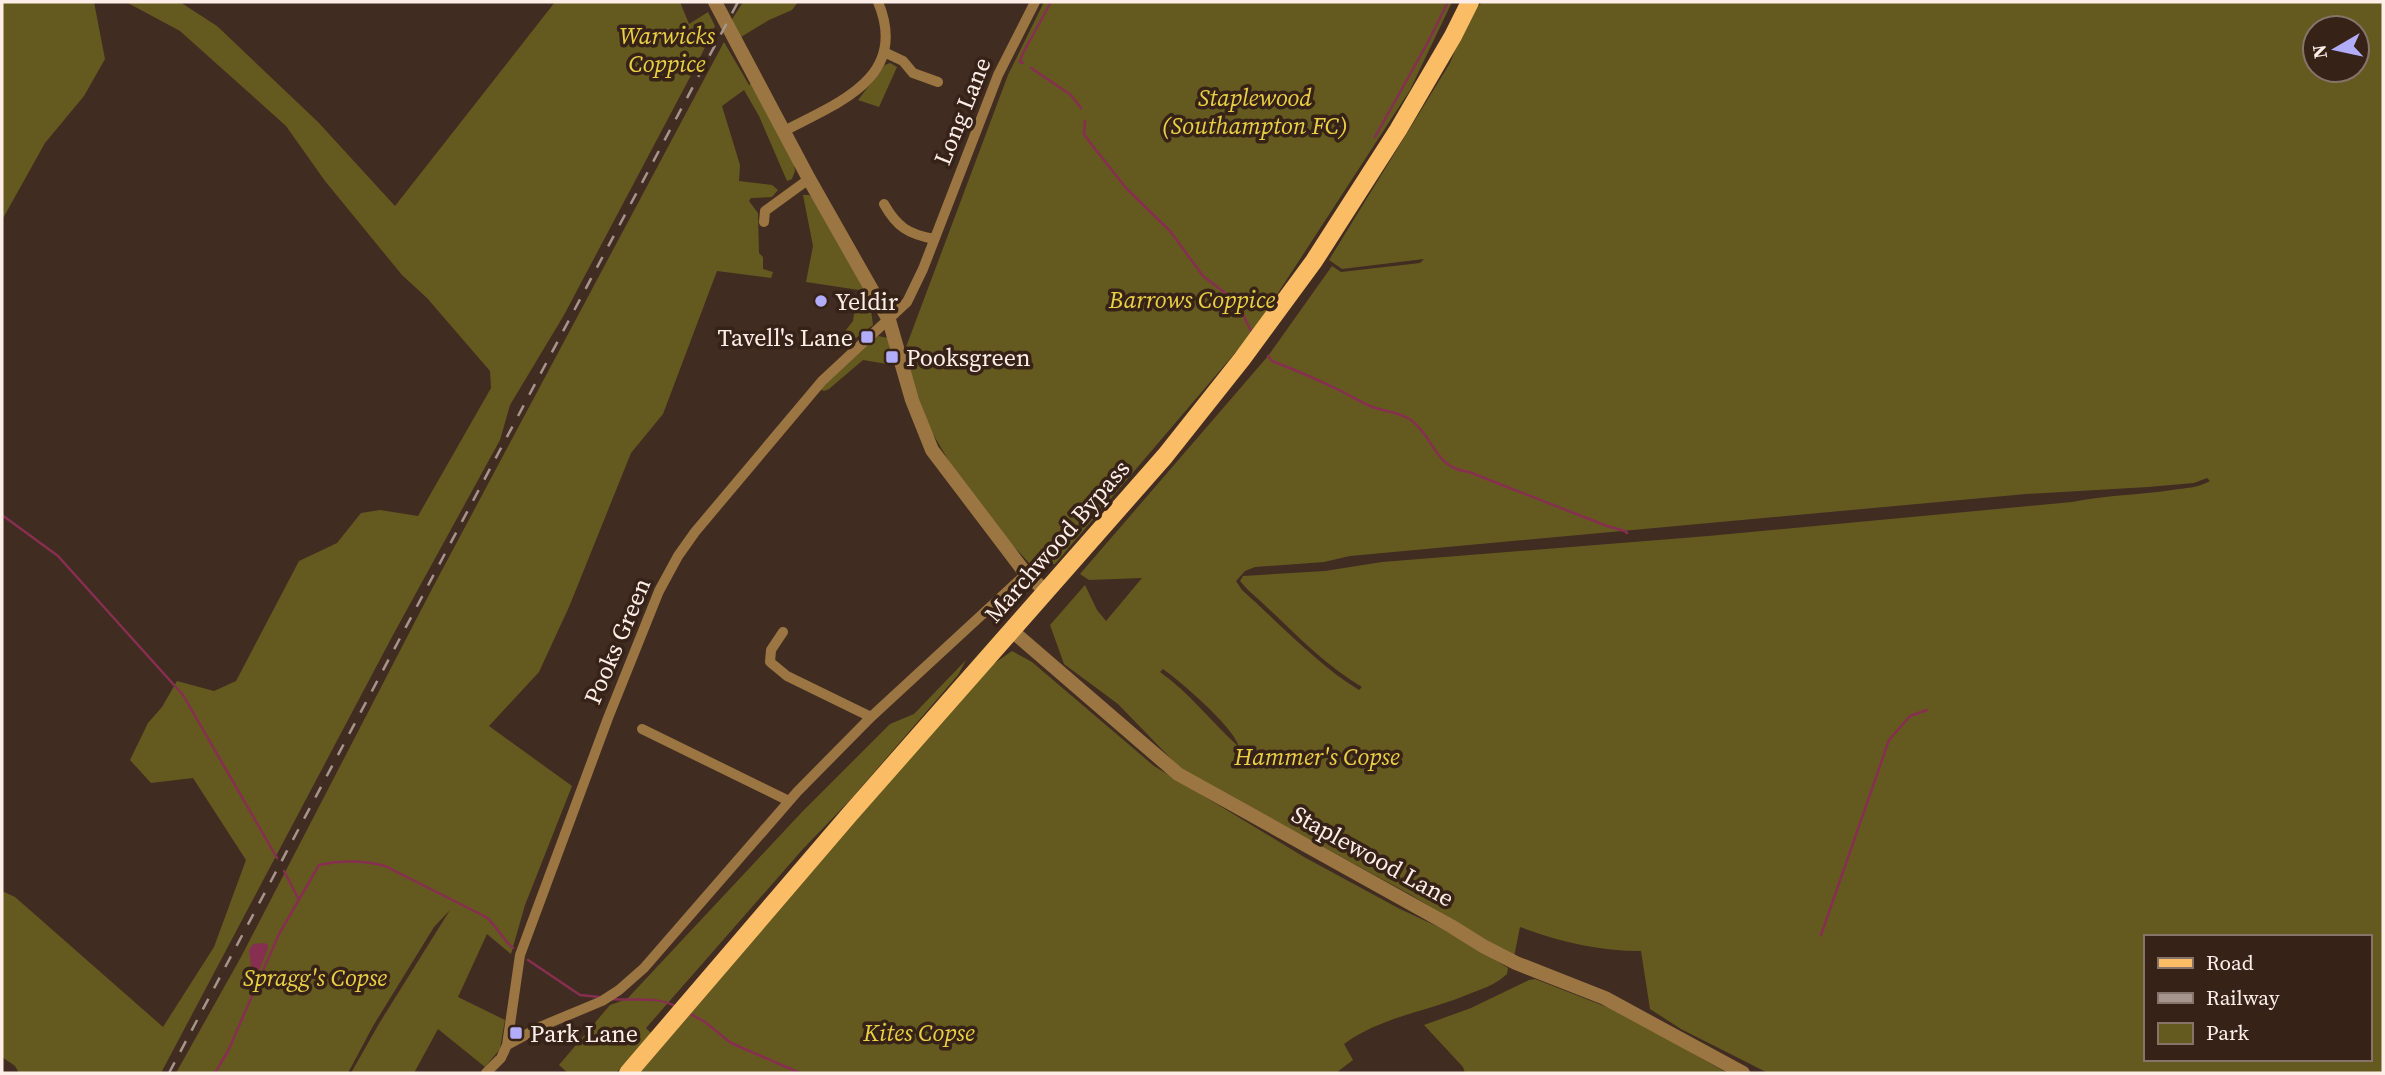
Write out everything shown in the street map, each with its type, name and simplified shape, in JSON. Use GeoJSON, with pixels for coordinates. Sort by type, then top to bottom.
{"type":"FeatureCollection","features":[{"type":"Feature","properties":{"kind":"main road","name":"Marchwood Bypass"},"geometry":{"type":"LineString","coordinates":[[628,1073],[850,814],[1165,456],[1242,359],[1314,261],[1398,130],[1470,2]]}},
{"type":"Feature","properties":{"kind":"street"},"geometry":{"type":"LineString","coordinates":[[715,2],[809,179],[889,320],[912,400],[932,450],[1026,574],[1046,591]]}},
{"type":"Feature","properties":{"kind":"street"},"geometry":{"type":"LineString","coordinates":[[784,131],[860,89],[874,74],[884,52],[885,25],[878,2]]}},
{"type":"Feature","properties":{"kind":"street","name":"Long Lane"},"geometry":{"type":"LineString","coordinates":[[889,320],[907,302],[915,287],[998,75],[1035,2]]}},
{"type":"Feature","properties":{"kind":"street"},"geometry":{"type":"LineString","coordinates":[[884,52],[903,61],[913,73],[938,82]]}},
{"type":"Feature","properties":{"kind":"street"},"geometry":{"type":"LineString","coordinates":[[764,222],[765,211],[809,179]]}},
{"type":"Feature","properties":{"kind":"street"},"geometry":{"type":"LineString","coordinates":[[884,204],[897,225],[934,239]]}},
{"type":"Feature","properties":{"kind":"street","name":"Pooks Green"},"geometry":{"type":"LineString","coordinates":[[507,1045],[520,955],[608,718],[659,591],[695,532],[821,382],[889,320]]}},
{"type":"Feature","properties":{"kind":"street"},"geometry":{"type":"LineString","coordinates":[[486,1073],[501,1058],[507,1045],[542,1026],[602,1001],[644,968],[789,801],[872,717],[1026,574]]}},
{"type":"Feature","properties":{"kind":"street","name":"Staplewood Lane"},"geometry":{"type":"LineString","coordinates":[[1011,631],[1178,774],[1483,946],[1541,974],[1605,998],[1743,1073]]}},
{"type":"Feature","properties":{"kind":"street"},"geometry":{"type":"LineString","coordinates":[[783,632],[771,650],[770,662],[788,676],[872,717]]}},
{"type":"Feature","properties":{"kind":"street"},"geometry":{"type":"LineString","coordinates":[[642,729],[789,801]]}},
{"type":"Feature","properties":{"kind":"green space"},"geometry":{"type":"Polygon","coordinates":[[[2,2],[94,2],[105,59],[84,96],[45,143],[2,220],[2,2]]]}},
{"type":"Feature","properties":{"kind":"green space","name":"Warwicks Coppice"},"geometry":{"type":"Polygon","coordinates":[[[126,2],[180,2],[217,26],[318,122],[395,206],[555,2],[680,2],[689,24],[708,12],[715,26],[564,315],[510,405],[500,440],[393,635],[161,1073],[19,1073],[15,1066],[2,1057],[2,891],[15,897],[163,1027],[214,947],[246,860],[193,778],[151,783],[130,760],[148,723],[162,707],[177,681],[214,691],[236,681],[299,561],[337,543],[361,513],[380,510],[418,516],[491,388],[490,371],[427,298],[402,275],[325,181],[286,126],[180,31],[126,2]]]}},
{"type":"Feature","properties":{"kind":"green space"},"geometry":{"type":"Polygon","coordinates":[[[743,2],[798,2],[792,10],[741,37],[731,21],[743,2]]]}},
{"type":"Feature","properties":{"kind":"green space","name":"Staplewood (Southampton FC)"},"geometry":{"type":"Polygon","coordinates":[[[1044,2],[1452,2],[1410,90],[1252,333],[1055,564],[1030,564],[973,502],[930,429],[903,355],[1008,75],[1044,2]]]}},
{"type":"Feature","properties":{"kind":"green space","name":"Hammer's Copse"},"geometry":{"type":"Polygon","coordinates":[[[1483,2],[2383,2],[2383,1073],[1768,1073],[1681,1029],[1650,1009],[1641,951],[1579,945],[1520,927],[1514,957],[1411,895],[1181,769],[1118,704],[1064,664],[1050,625],[1085,585],[1097,610],[1106,621],[1142,578],[1089,580],[1080,574],[1268,356],[1332,266],[1341,272],[1420,263],[1424,259],[1342,269],[1329,260],[1450,63],[1471,11],[1483,2]],[[2207,478],[2194,483],[2026,494],[1350,556],[1324,562],[1255,567],[1245,571],[1236,581],[1242,590],[1314,656],[1359,690],[1362,687],[1317,654],[1248,590],[1240,581],[1243,576],[1325,571],[1382,562],[1708,536],[2072,502],[2187,488],[2210,481],[2207,478]],[[1163,669],[1160,672],[1181,689],[1239,747],[1228,728],[1163,669]]]}},
{"type":"Feature","properties":{"kind":"green space","name":"Spragg's Copse"},"geometry":{"type":"Polygon","coordinates":[[[724,42],[749,85],[752,83],[793,160],[795,171],[792,179],[787,181],[759,116],[744,90],[722,106],[740,165],[739,181],[772,185],[778,190],[772,197],[751,198],[749,201],[758,213],[759,253],[763,257],[763,269],[773,272],[771,278],[717,271],[663,414],[631,453],[569,607],[539,672],[489,726],[572,786],[525,905],[511,954],[487,934],[458,997],[505,1020],[500,1049],[485,1067],[438,1029],[414,1073],[351,1073],[450,910],[434,927],[373,1026],[348,1073],[176,1073],[241,957],[433,587],[724,42]]]}},
{"type":"Feature","properties":{"kind":"green space"},"geometry":{"type":"Polygon","coordinates":[[[890,63],[897,67],[879,107],[858,100],[885,65],[890,63]]]}},
{"type":"Feature","properties":{"kind":"green space"},"geometry":{"type":"Polygon","coordinates":[[[803,195],[809,195],[815,200],[864,288],[859,290],[806,282],[813,246],[803,195]]]}},
{"type":"Feature","properties":{"kind":"green space"},"geometry":{"type":"Polygon","coordinates":[[[856,300],[870,301],[873,325],[856,338],[842,335],[853,321],[856,300]]]}},
{"type":"Feature","properties":{"kind":"green space"},"geometry":{"type":"Polygon","coordinates":[[[878,336],[888,338],[893,365],[863,360],[829,389],[820,389],[878,336]]]}},
{"type":"Feature","properties":{"kind":"green space","name":"Kites Copse"},"geometry":{"type":"Polygon","coordinates":[[[1012,651],[1032,662],[1154,766],[1304,857],[1400,909],[1456,935],[1508,968],[1507,974],[1481,989],[1358,1035],[1344,1044],[1353,1060],[1336,1073],[639,1073],[989,667],[1012,651]]]}},
{"type":"Feature","properties":{"kind":"green space"},"geometry":{"type":"Polygon","coordinates":[[[966,660],[958,675],[851,799],[802,850],[646,1028],[652,1034],[616,1073],[568,1073],[559,1065],[610,1005],[627,999],[802,812],[890,724],[914,714],[966,660]]]}},
{"type":"Feature","properties":{"kind":"green space"},"geometry":{"type":"Polygon","coordinates":[[[1535,979],[1622,1013],[1727,1073],[1465,1073],[1463,1067],[1424,1025],[1471,1008],[1535,979]]]}},
{"type":"Feature","properties":{"kind":"shaded area"},"geometry":{"type":"Polygon","coordinates":[[[253,944],[268,944],[268,948],[258,974],[251,966],[249,950],[253,944]]]}},
{"type":"Feature","properties":{"kind":"waterway"},"geometry":{"type":"LineString","coordinates":[[1023,63],[1020,62],[1023,53],[1051,2]]}},
{"type":"Feature","properties":{"kind":"waterway"},"geometry":{"type":"LineString","coordinates":[[1375,137],[1448,2]]}},
{"type":"Feature","properties":{"kind":"waterway"},"geometry":{"type":"LineString","coordinates":[[1031,68],[1071,95],[1081,108]]}},
{"type":"Feature","properties":{"kind":"waterway"},"geometry":{"type":"LineString","coordinates":[[1085,121],[1084,134],[1092,145],[1126,188],[1170,231],[1203,276],[1237,302],[1252,333]]}},
{"type":"Feature","properties":{"kind":"waterway"},"geometry":{"type":"LineString","coordinates":[[1268,356],[1272,361],[1366,404],[1411,420],[1442,459],[1457,469],[1627,533]]}},
{"type":"Feature","properties":{"kind":"waterway"},"geometry":{"type":"LineString","coordinates":[[2,515],[58,556],[183,695],[277,858]]}},
{"type":"Feature","properties":{"kind":"waterway"},"geometry":{"type":"LineString","coordinates":[[1821,935],[1889,740],[1910,716],[1927,710]]}},
{"type":"Feature","properties":{"kind":"waterway"},"geometry":{"type":"LineString","coordinates":[[215,1073],[228,1051],[279,934],[319,865],[352,861],[385,866],[486,917],[513,948]]}},
{"type":"Feature","properties":{"kind":"waterway"},"geometry":{"type":"LineString","coordinates":[[284,871],[298,898]]}},
{"type":"Feature","properties":{"kind":"waterway"},"geometry":{"type":"LineString","coordinates":[[528,960],[580,995],[599,997]]}},
{"type":"Feature","properties":{"kind":"waterway"},"geometry":{"type":"LineString","coordinates":[[613,999],[653,1000],[675,1006]]}},
{"type":"Feature","properties":{"kind":"waterway"},"geometry":{"type":"LineString","coordinates":[[687,1012],[705,1022],[731,1043],[800,1073]]}},
{"type":"Feature","properties":{"kind":"railway"},"geometry":{"type":"LineString","coordinates":[[169,1073],[738,2]]}},
{"type":"Feature","properties":{"kind":"place","name":"Yeldir"},"geometry":{"type":"Point","coordinates":[821,301]}},
{"type":"Feature","properties":{"kind":"place","name":"Tavell's Lane"},"geometry":{"type":"Point","coordinates":[867,337]}},
{"type":"Feature","properties":{"kind":"place","name":"Pooksgreen"},"geometry":{"type":"Point","coordinates":[892,357]}},
{"type":"Feature","properties":{"kind":"place","name":"Park Lane"},"geometry":{"type":"Point","coordinates":[516,1033]}},
{"type":"Feature","properties":{"kind":"park label","name":"Barrows Coppice"},"geometry":{"type":"Point","coordinates":[1192,299]}}]}
